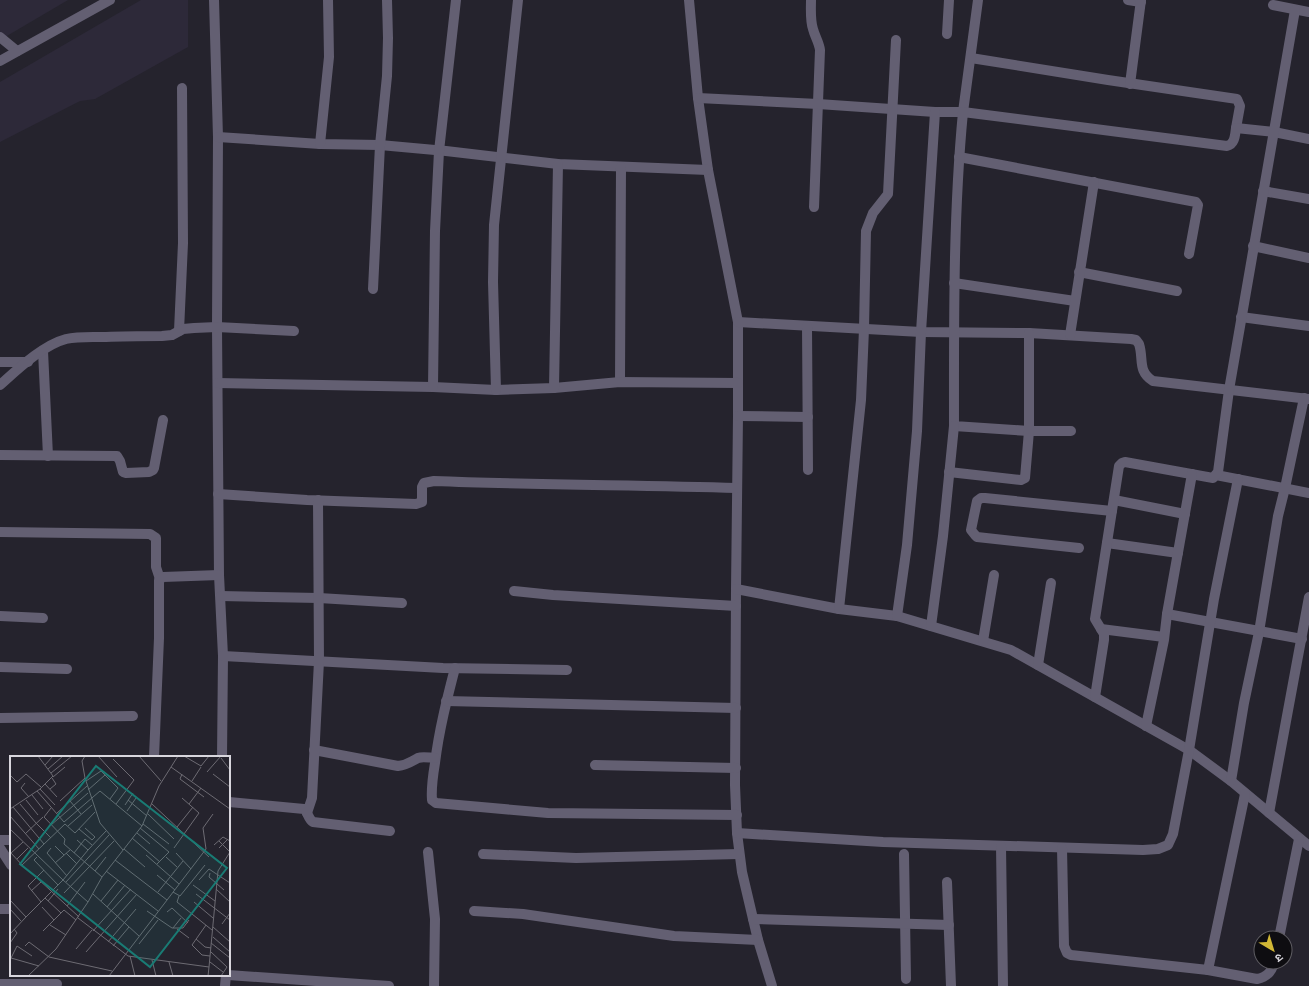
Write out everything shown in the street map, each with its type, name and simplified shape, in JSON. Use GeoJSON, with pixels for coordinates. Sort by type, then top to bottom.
{"type":"FeatureCollection","features":[{"type":"Feature","properties":{"kind":"street"},"geometry":{"type":"LineString","coordinates":[[0,61],[17,50],[110,0]]}},
{"type":"Feature","properties":{"kind":"street"},"geometry":{"type":"LineString","coordinates":[[214,0],[218,138],[218,494],[219,575],[223,656],[222,756]]}},
{"type":"Feature","properties":{"kind":"street"},"geometry":{"type":"LineString","coordinates":[[320,144],[329,57],[328,0]]}},
{"type":"Feature","properties":{"kind":"street"},"geometry":{"type":"LineString","coordinates":[[373,289],[380,145],[387,76],[387,0]]}},
{"type":"Feature","properties":{"kind":"street"},"geometry":{"type":"LineString","coordinates":[[433,387],[435,231],[439,151],[456,0]]}},
{"type":"Feature","properties":{"kind":"street"},"geometry":{"type":"LineString","coordinates":[[496,390],[493,282],[494,224],[518,0]]}},
{"type":"Feature","properties":{"kind":"street"},"geometry":{"type":"LineString","coordinates":[[689,0],[698,98],[708,170],[738,322],[736,488],[737,833],[742,872],[758,940],[772,986]]}},
{"type":"Feature","properties":{"kind":"street"},"geometry":{"type":"LineString","coordinates":[[811,0],[813,30],[820,50],[814,207]]}},
{"type":"Feature","properties":{"kind":"street"},"geometry":{"type":"LineString","coordinates":[[947,34],[949,0]]}},
{"type":"Feature","properties":{"kind":"street"},"geometry":{"type":"LineString","coordinates":[[931,626],[943,536],[954,426],[954,283],[959,157],[963,112],[978,0]]}},
{"type":"Feature","properties":{"kind":"street"},"geometry":{"type":"LineString","coordinates":[[1128,0],[1141,1],[1130,84]]}},
{"type":"Feature","properties":{"kind":"street"},"geometry":{"type":"LineString","coordinates":[[1273,5],[1309,12]]}},
{"type":"Feature","properties":{"kind":"street"},"geometry":{"type":"LineString","coordinates":[[1216,476],[1219,468],[1229,390],[1253,246],[1295,10]]}},
{"type":"Feature","properties":{"kind":"street"},"geometry":{"type":"LineString","coordinates":[[0,37],[17,50]]}},
{"type":"Feature","properties":{"kind":"street"},"geometry":{"type":"LineString","coordinates":[[839,609],[861,400],[866,231],[873,213],[888,194],[896,40]]}},
{"type":"Feature","properties":{"kind":"street"},"geometry":{"type":"LineString","coordinates":[[698,98],[818,104],[892,110],[963,112],[1227,146],[1233,142],[1240,106],[1237,99],[1130,84],[971,58]]}},
{"type":"Feature","properties":{"kind":"street"},"geometry":{"type":"LineString","coordinates":[[179,331],[183,243],[182,88]]}},
{"type":"Feature","properties":{"kind":"street"},"geometry":{"type":"LineString","coordinates":[[897,616],[907,545],[917,431],[920,332],[935,112]]}},
{"type":"Feature","properties":{"kind":"street"},"geometry":{"type":"LineString","coordinates":[[1236,128],[1274,132],[1309,139]]}},
{"type":"Feature","properties":{"kind":"street"},"geometry":{"type":"LineString","coordinates":[[218,138],[320,144],[380,145],[558,164],[708,170]]}},
{"type":"Feature","properties":{"kind":"street"},"geometry":{"type":"LineString","coordinates":[[959,157],[1196,202],[1198,205],[1189,254]]}},
{"type":"Feature","properties":{"kind":"street"},"geometry":{"type":"LineString","coordinates":[[554,388],[558,164]]}},
{"type":"Feature","properties":{"kind":"street"},"geometry":{"type":"LineString","coordinates":[[620,382],[621,167]]}},
{"type":"Feature","properties":{"kind":"street"},"geometry":{"type":"LineString","coordinates":[[1070,335],[1094,182]]}},
{"type":"Feature","properties":{"kind":"street"},"geometry":{"type":"LineString","coordinates":[[1263,191],[1309,199]]}},
{"type":"Feature","properties":{"kind":"street"},"geometry":{"type":"LineString","coordinates":[[1253,246],[1309,258]]}},
{"type":"Feature","properties":{"kind":"street"},"geometry":{"type":"LineString","coordinates":[[1079,272],[1177,291]]}},
{"type":"Feature","properties":{"kind":"street"},"geometry":{"type":"LineString","coordinates":[[954,283],[1075,300]]}},
{"type":"Feature","properties":{"kind":"street"},"geometry":{"type":"LineString","coordinates":[[1241,317],[1309,326]]}},
{"type":"Feature","properties":{"kind":"street"},"geometry":{"type":"LineString","coordinates":[[738,322],[920,332],[1029,333],[1131,339],[1136,340],[1141,348],[1143,371],[1145,375],[1153,381],[1306,398],[1286,488],[1278,516],[1259,632],[1244,703],[1231,781]]}},
{"type":"Feature","properties":{"kind":"street"},"geometry":{"type":"LineString","coordinates":[[808,326],[808,470]]}},
{"type":"Feature","properties":{"kind":"street"},"geometry":{"type":"LineString","coordinates":[[0,385],[43,351],[66,339],[162,336],[172,335],[188,328],[217,327],[294,331]]}},
{"type":"Feature","properties":{"kind":"street"},"geometry":{"type":"LineString","coordinates":[[949,472],[1023,479],[1025,476],[1029,431],[1029,333]]}},
{"type":"Feature","properties":{"kind":"street"},"geometry":{"type":"LineString","coordinates":[[43,351],[48,456]]}},
{"type":"Feature","properties":{"kind":"street"},"geometry":{"type":"LineString","coordinates":[[0,362],[28,362]]}},
{"type":"Feature","properties":{"kind":"street"},"geometry":{"type":"LineString","coordinates":[[218,383],[433,387],[496,390],[554,388],[620,382],[738,383]]}},
{"type":"Feature","properties":{"kind":"street"},"geometry":{"type":"LineString","coordinates":[[738,416],[808,417]]}},
{"type":"Feature","properties":{"kind":"street"},"geometry":{"type":"LineString","coordinates":[[0,455],[117,456],[123,472],[149,472],[154,468],[163,420]]}},
{"type":"Feature","properties":{"kind":"street"},"geometry":{"type":"LineString","coordinates":[[954,426],[1029,431],[1071,430]]}},
{"type":"Feature","properties":{"kind":"street"},"geometry":{"type":"LineString","coordinates":[[1095,697],[1104,634],[1095,619],[1119,466],[1122,463],[1127,462],[1213,478],[1216,476],[1238,479],[1309,493]]}},
{"type":"Feature","properties":{"kind":"street"},"geometry":{"type":"LineString","coordinates":[[1146,726],[1164,637],[1192,474]]}},
{"type":"Feature","properties":{"kind":"street"},"geometry":{"type":"LineString","coordinates":[[737,833],[883,842],[1062,848],[1143,850],[1158,849],[1168,845],[1173,834],[1189,750],[1210,623],[1238,479]]}},
{"type":"Feature","properties":{"kind":"street"},"geometry":{"type":"LineString","coordinates":[[218,494],[418,504],[422,502],[423,499],[422,487],[424,483],[434,481],[551,485],[630,485],[736,488]]}},
{"type":"Feature","properties":{"kind":"street"},"geometry":{"type":"LineString","coordinates":[[1079,548],[977,537],[971,530],[977,501],[981,498],[985,498],[1112,511]]}},
{"type":"Feature","properties":{"kind":"street"},"geometry":{"type":"LineString","coordinates":[[307,812],[312,798],[319,661],[318,500]]}},
{"type":"Feature","properties":{"kind":"street"},"geometry":{"type":"LineString","coordinates":[[1114,500],[1185,514]]}},
{"type":"Feature","properties":{"kind":"street"},"geometry":{"type":"LineString","coordinates":[[0,532],[150,534],[156,538],[156,567],[160,579],[154,756]]}},
{"type":"Feature","properties":{"kind":"street"},"geometry":{"type":"LineString","coordinates":[[1107,543],[1178,553]]}},
{"type":"Feature","properties":{"kind":"street"},"geometry":{"type":"LineString","coordinates":[[160,579],[163,577],[219,575]]}},
{"type":"Feature","properties":{"kind":"street"},"geometry":{"type":"LineString","coordinates":[[983,641],[994,575]]}},
{"type":"Feature","properties":{"kind":"street"},"geometry":{"type":"LineString","coordinates":[[1038,665],[1051,583]]}},
{"type":"Feature","properties":{"kind":"street"},"geometry":{"type":"LineString","coordinates":[[736,589],[839,609],[897,616],[1011,650],[1189,750],[1231,781],[1309,846]]}},
{"type":"Feature","properties":{"kind":"street"},"geometry":{"type":"LineString","coordinates":[[514,591],[553,595],[736,606]]}},
{"type":"Feature","properties":{"kind":"street"},"geometry":{"type":"LineString","coordinates":[[221,596],[318,598],[402,603]]}},
{"type":"Feature","properties":{"kind":"street"},"geometry":{"type":"LineString","coordinates":[[1269,813],[1309,597]]}},
{"type":"Feature","properties":{"kind":"street"},"geometry":{"type":"LineString","coordinates":[[1167,614],[1302,639]]}},
{"type":"Feature","properties":{"kind":"street"},"geometry":{"type":"LineString","coordinates":[[0,616],[43,618]]}},
{"type":"Feature","properties":{"kind":"street"},"geometry":{"type":"LineString","coordinates":[[1101,629],[1164,637]]}},
{"type":"Feature","properties":{"kind":"street"},"geometry":{"type":"LineString","coordinates":[[223,656],[455,668],[567,670]]}},
{"type":"Feature","properties":{"kind":"street"},"geometry":{"type":"LineString","coordinates":[[0,667],[67,669]]}},
{"type":"Feature","properties":{"kind":"street"},"geometry":{"type":"LineString","coordinates":[[455,668],[439,731],[435,758],[432,800],[436,803],[548,814],[737,815]]}},
{"type":"Feature","properties":{"kind":"street"},"geometry":{"type":"LineString","coordinates":[[446,702],[736,708]]}},
{"type":"Feature","properties":{"kind":"street"},"geometry":{"type":"LineString","coordinates":[[0,718],[133,716]]}},
{"type":"Feature","properties":{"kind":"street"},"geometry":{"type":"LineString","coordinates":[[314,750],[398,766],[406,765],[422,757],[435,758]]}},
{"type":"Feature","properties":{"kind":"street"},"geometry":{"type":"LineString","coordinates":[[595,765],[736,768]]}},
{"type":"Feature","properties":{"kind":"street"},"geometry":{"type":"LineString","coordinates":[[1208,970],[1245,794]]}},
{"type":"Feature","properties":{"kind":"street"},"geometry":{"type":"LineString","coordinates":[[230,802],[304,808],[310,820],[313,822],[390,830]]}},
{"type":"Feature","properties":{"kind":"street"},"geometry":{"type":"LineString","coordinates":[[1281,930],[1299,839]]}},
{"type":"Feature","properties":{"kind":"street"},"geometry":{"type":"LineString","coordinates":[[1001,846],[1003,986]]}},
{"type":"Feature","properties":{"kind":"street"},"geometry":{"type":"LineString","coordinates":[[0,848],[10,863]]}},
{"type":"Feature","properties":{"kind":"street"},"geometry":{"type":"LineString","coordinates":[[1062,848],[1064,946],[1067,953],[1071,956],[1208,970],[1257,979],[1264,977],[1270,973],[1271,970]]}},
{"type":"Feature","properties":{"kind":"street"},"geometry":{"type":"LineString","coordinates":[[428,852],[435,918],[434,986]]}},
{"type":"Feature","properties":{"kind":"street"},"geometry":{"type":"LineString","coordinates":[[483,854],[576,858],[739,854]]}},
{"type":"Feature","properties":{"kind":"street"},"geometry":{"type":"LineString","coordinates":[[904,854],[906,979]]}},
{"type":"Feature","properties":{"kind":"street"},"geometry":{"type":"LineString","coordinates":[[946,882],[951,986]]}},
{"type":"Feature","properties":{"kind":"street"},"geometry":{"type":"LineString","coordinates":[[0,908],[10,909]]}},
{"type":"Feature","properties":{"kind":"street"},"geometry":{"type":"LineString","coordinates":[[474,911],[523,914],[674,936],[758,940]]}},
{"type":"Feature","properties":{"kind":"street"},"geometry":{"type":"LineString","coordinates":[[753,919],[949,925]]}},
{"type":"Feature","properties":{"kind":"street"},"geometry":{"type":"LineString","coordinates":[[230,975],[389,986]]}},
{"type":"Feature","properties":{"kind":"street"},"geometry":{"type":"LineString","coordinates":[[225,986],[227,976]]}},
{"type":"Feature","properties":{"kind":"street"},"geometry":{"type":"LineString","coordinates":[[0,984],[57,982]]}},
{"type":"Feature","properties":{"kind":"shaded area"},"geometry":{"type":"Polygon","coordinates":[[[0,0],[68,0],[0,40],[0,0]]]}},
{"type":"Feature","properties":{"kind":"shaded area"},"geometry":{"type":"Polygon","coordinates":[[[141,0],[188,0],[188,47],[95,99],[80,101],[0,142],[0,82],[141,0]]]}}]}
